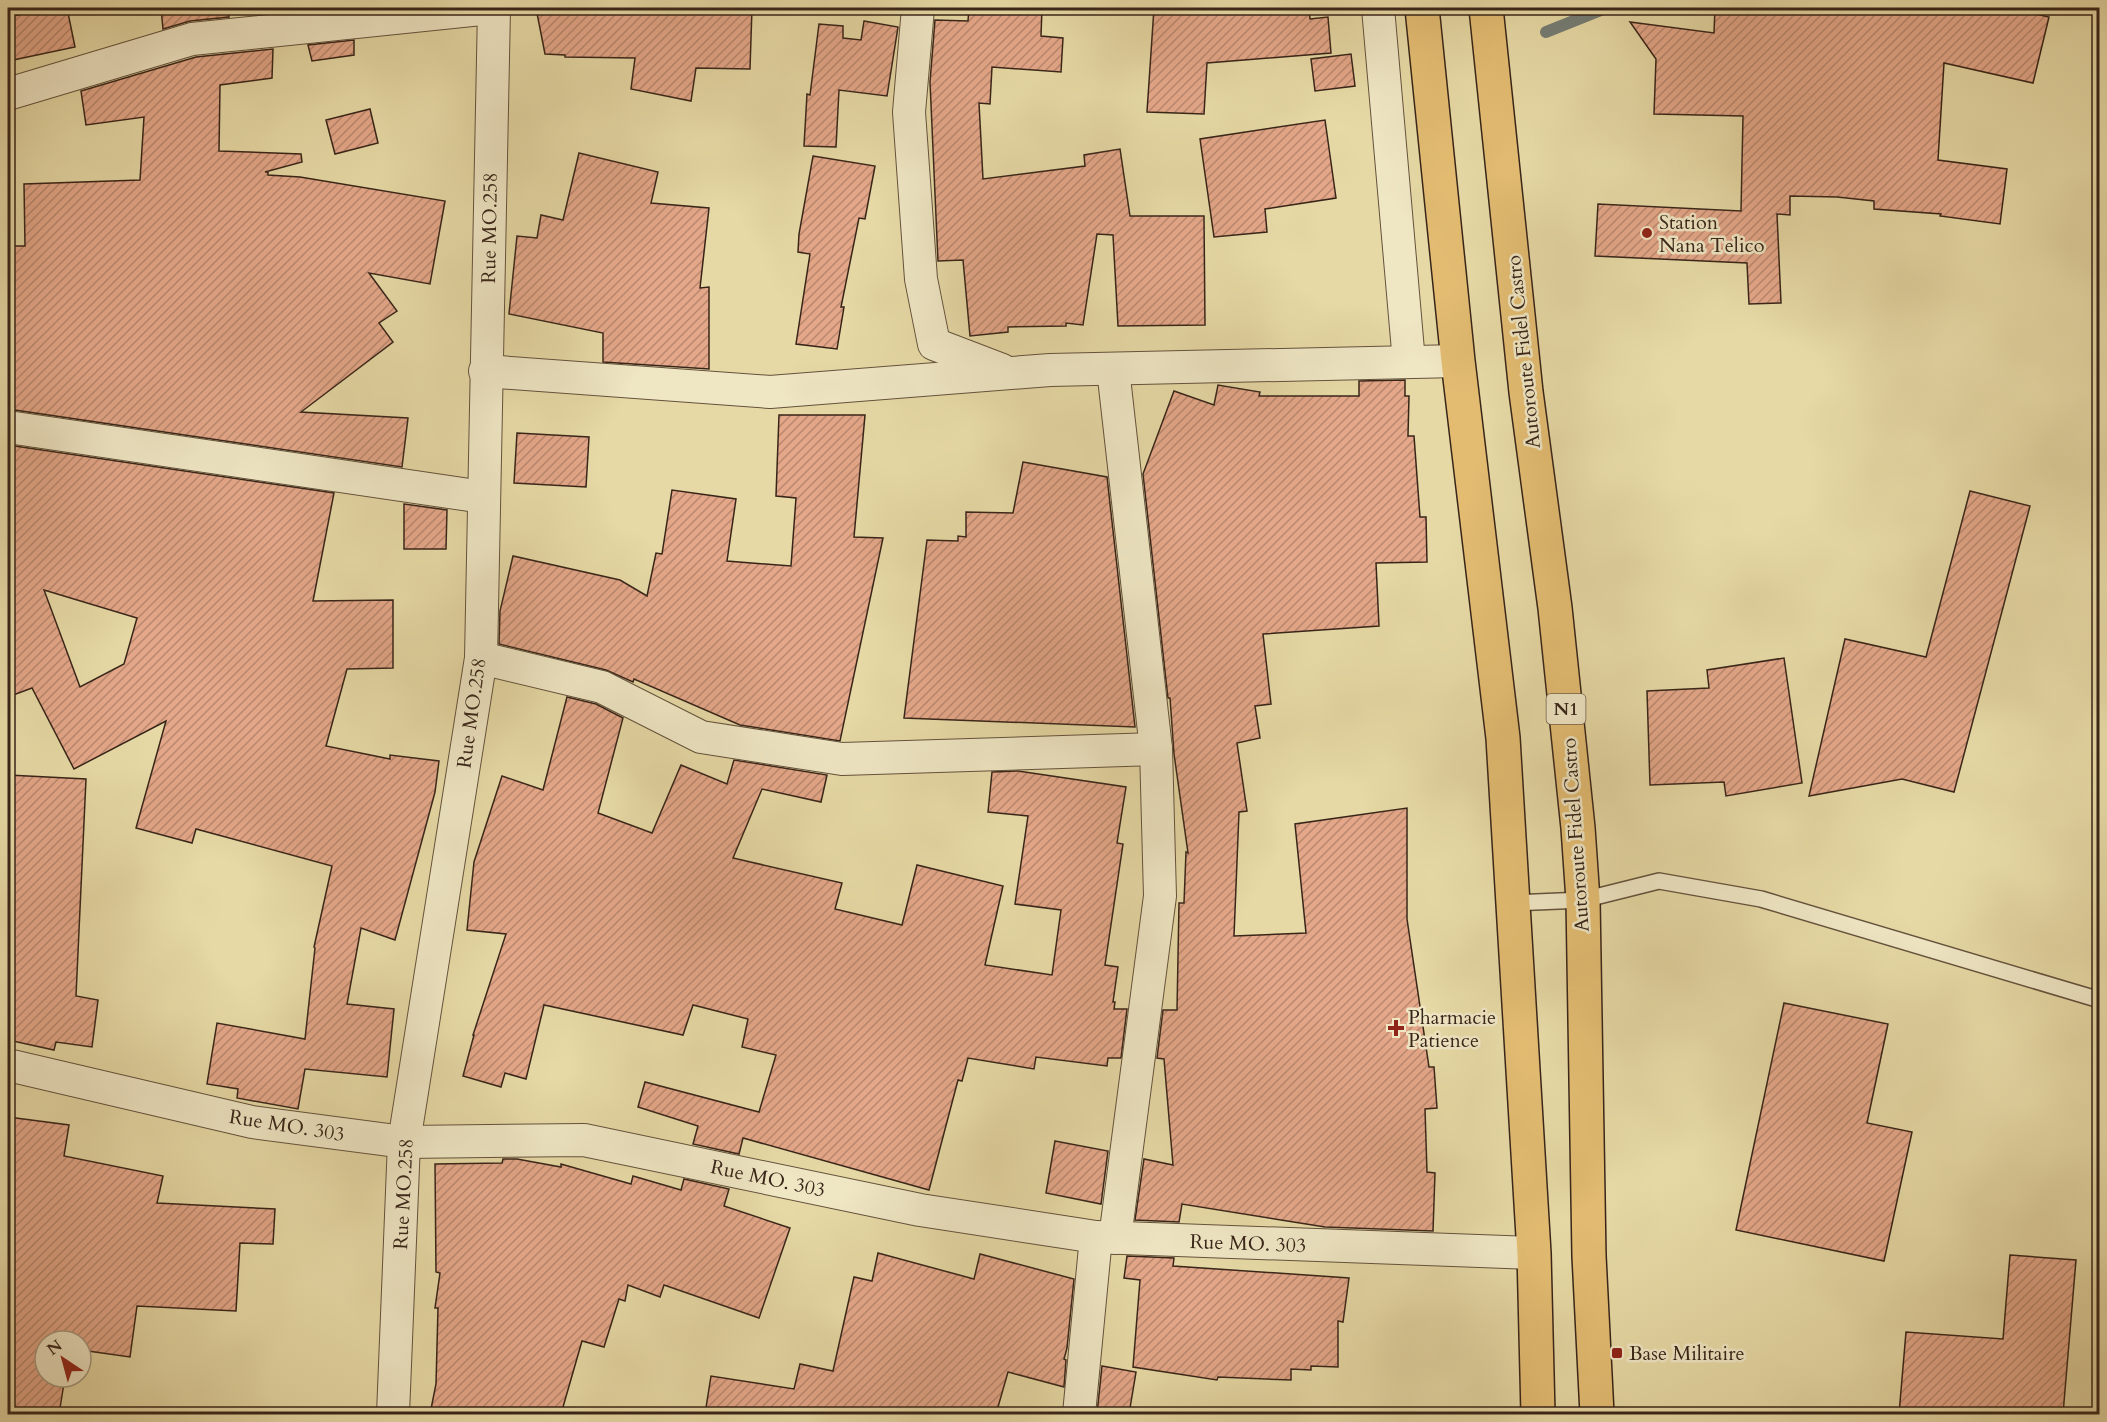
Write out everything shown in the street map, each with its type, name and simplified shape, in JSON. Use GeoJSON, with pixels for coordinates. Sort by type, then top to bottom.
{"type":"FeatureCollection","features":[{"type":"Feature","properties":{"kind":"highway"},"geometry":{"type":"LineString","coordinates":[[1422,8],[1458,361],[1503,738],[1534,1253],[1538,1414]]}},
{"type":"Feature","properties":{"kind":"highway","name":"Autoroute Fidel Castro"},"geometry":{"type":"LineString","coordinates":[[1486,8],[1526,392],[1555,608],[1578,828],[1583,900],[1589,1256],[1597,1414]]}},
{"type":"Feature","properties":{"kind":"street"},"geometry":{"type":"LineString","coordinates":[[8,94],[192,39],[493,8]]}},
{"type":"Feature","properties":{"kind":"street","name":"Rue MO.258"},"geometry":{"type":"LineString","coordinates":[[393,1414],[404,1142],[481,658],[493,8]]}},
{"type":"Feature","properties":{"kind":"street"},"geometry":{"type":"LineString","coordinates":[[918,8],[909,112],[921,279],[934,344],[1012,373]]}},
{"type":"Feature","properties":{"kind":"street"},"geometry":{"type":"LineString","coordinates":[[1378,8],[1409,362]]}},
{"type":"Feature","properties":{"kind":"street"},"geometry":{"type":"LineString","coordinates":[[485,372],[770,392],[1012,373],[1458,361]]}},
{"type":"Feature","properties":{"kind":"street"},"geometry":{"type":"LineString","coordinates":[[1079,1414],[1160,896],[1156,749],[1113,369]]}},
{"type":"Feature","properties":{"kind":"street"},"geometry":{"type":"LineString","coordinates":[[8,427],[483,497]]}},
{"type":"Feature","properties":{"kind":"street"},"geometry":{"type":"LineString","coordinates":[[481,658],[602,687],[701,737],[842,759],[1156,749]]}},
{"type":"Feature","properties":{"kind":"street","name":"Rue MO. 303"},"geometry":{"type":"LineString","coordinates":[[8,1065],[252,1122],[404,1142],[585,1140],[920,1209],[1106,1237],[1534,1253]]}},
{"type":"Feature","properties":{"kind":"lane"},"geometry":{"type":"LineString","coordinates":[[1514,903],[1583,900],[1659,881],[1761,899],[2100,1000]]}},
{"type":"Feature","properties":{"kind":"path"},"geometry":{"type":"LineString","coordinates":[[2093,353],[2100,347]]}},
{"type":"Feature","properties":{"kind":"building"},"geometry":{"type":"Polygon","coordinates":[[[53,8],[67,8],[75,47],[13,60],[8,17],[53,8]]]}},
{"type":"Feature","properties":{"kind":"building"},"geometry":{"type":"Polygon","coordinates":[[[161,8],[228,8],[229,17],[190,21],[163,29],[161,8]]]}},
{"type":"Feature","properties":{"kind":"building"},"geometry":{"type":"Polygon","coordinates":[[[536,8],[579,11],[579,8],[752,8],[750,69],[696,68],[691,101],[631,89],[635,58],[565,57],[565,55],[545,54],[536,8]]]}},
{"type":"Feature","properties":{"kind":"building"},"geometry":{"type":"Polygon","coordinates":[[[969,8],[1042,8],[1041,36],[1063,38],[1061,72],[992,67],[990,104],[979,103],[983,179],[1085,166],[1084,155],[1120,149],[1130,216],[1204,216],[1205,325],[1118,326],[1113,235],[1097,234],[1083,325],[1066,323],[1066,326],[1008,327],[1008,332],[970,336],[963,260],[938,261],[930,82],[935,20],[968,21],[969,8]]]}},
{"type":"Feature","properties":{"kind":"building"},"geometry":{"type":"Polygon","coordinates":[[[1154,8],[1309,8],[1310,19],[1328,17],[1331,53],[1207,63],[1204,114],[1147,112],[1154,8]]]}},
{"type":"Feature","properties":{"kind":"building"},"geometry":{"type":"Polygon","coordinates":[[[1715,8],[2009,8],[2049,17],[2033,83],[1944,63],[1938,160],[2007,169],[2000,224],[1940,216],[1941,214],[1874,209],[1874,201],[1790,196],[1790,215],[1777,214],[1781,303],[1749,304],[1747,263],[1595,256],[1598,204],[1741,211],[1743,116],[1654,114],[1656,59],[1630,22],[1714,33],[1715,8]]]}},
{"type":"Feature","properties":{"kind":"building"},"geometry":{"type":"Polygon","coordinates":[[[864,21],[898,27],[887,96],[839,90],[836,147],[804,146],[807,94],[810,95],[819,24],[843,26],[843,38],[861,40],[864,21]]]}},
{"type":"Feature","properties":{"kind":"building"},"geometry":{"type":"Polygon","coordinates":[[[354,40],[354,55],[312,61],[308,45],[354,40]]]}},
{"type":"Feature","properties":{"kind":"building"},"geometry":{"type":"Polygon","coordinates":[[[273,49],[272,78],[220,85],[219,151],[301,154],[302,162],[265,172],[268,172],[268,175],[300,177],[445,201],[430,284],[369,273],[397,311],[379,323],[393,342],[301,412],[408,418],[402,467],[8,409],[8,361],[13,361],[13,283],[8,283],[8,246],[25,246],[24,184],[140,180],[144,117],[86,125],[81,91],[196,57],[273,49]]]}},
{"type":"Feature","properties":{"kind":"building"},"geometry":{"type":"Polygon","coordinates":[[[1351,54],[1355,86],[1315,91],[1311,59],[1351,54]]]}},
{"type":"Feature","properties":{"kind":"building"},"geometry":{"type":"Polygon","coordinates":[[[370,109],[378,143],[335,154],[326,120],[370,109]]]}},
{"type":"Feature","properties":{"kind":"building"},"geometry":{"type":"Polygon","coordinates":[[[1325,120],[1336,198],[1265,209],[1267,232],[1214,237],[1200,139],[1325,120]]]}},
{"type":"Feature","properties":{"kind":"building"},"geometry":{"type":"Polygon","coordinates":[[[579,153],[658,172],[651,203],[709,208],[700,288],[709,287],[709,369],[603,362],[603,333],[509,314],[517,236],[537,238],[541,215],[563,220],[579,153]]]}},
{"type":"Feature","properties":{"kind":"building"},"geometry":{"type":"Polygon","coordinates":[[[813,156],[875,166],[865,219],[859,218],[841,307],[844,307],[837,349],[796,344],[810,254],[798,252],[799,234],[813,156]]]}},
{"type":"Feature","properties":{"kind":"building"},"geometry":{"type":"Polygon","coordinates":[[[1405,380],[1405,396],[1409,396],[1408,436],[1414,436],[1420,517],[1426,517],[1427,562],[1376,563],[1379,626],[1263,634],[1271,704],[1255,706],[1260,738],[1237,743],[1247,811],[1239,812],[1234,936],[1306,933],[1295,824],[1407,808],[1407,919],[1429,1067],[1434,1067],[1437,1108],[1425,1109],[1427,1172],[1435,1173],[1433,1231],[1325,1227],[1182,1204],[1179,1222],[1135,1220],[1144,1159],[1173,1165],[1164,1059],[1157,1058],[1163,1010],[1177,1010],[1179,903],[1184,903],[1186,852],[1188,853],[1174,754],[1170,698],[1168,698],[1143,474],[1174,391],[1214,405],[1218,385],[1260,392],[1259,396],[1359,396],[1359,381],[1405,380]]]}},
{"type":"Feature","properties":{"kind":"building"},"geometry":{"type":"Polygon","coordinates":[[[779,415],[865,415],[854,537],[883,538],[840,741],[740,725],[634,679],[633,682],[606,670],[499,644],[500,611],[513,556],[620,580],[647,596],[656,553],[662,554],[672,490],[736,499],[727,561],[791,566],[796,498],[776,496],[779,415]]]}},
{"type":"Feature","properties":{"kind":"building"},"geometry":{"type":"Polygon","coordinates":[[[517,433],[589,437],[586,487],[514,483],[517,433]]]}},
{"type":"Feature","properties":{"kind":"building"},"geometry":{"type":"Polygon","coordinates":[[[8,445],[334,493],[313,601],[393,600],[393,668],[347,669],[326,746],[390,759],[390,755],[439,761],[435,792],[395,940],[361,928],[347,1004],[394,1009],[387,1077],[305,1069],[298,1109],[237,1098],[238,1089],[207,1084],[217,1023],[305,1039],[314,947],[332,866],[196,829],[192,843],[136,828],[166,721],[74,769],[32,688],[8,697],[8,445]],[[44,590],[80,687],[124,664],[137,618],[44,590]]]}},
{"type":"Feature","properties":{"kind":"building"},"geometry":{"type":"Polygon","coordinates":[[[1023,462],[1107,477],[1135,727],[904,718],[927,540],[958,541],[958,536],[966,537],[966,512],[1013,513],[1023,462]]]}},
{"type":"Feature","properties":{"kind":"building"},"geometry":{"type":"Polygon","coordinates":[[[1970,491],[2030,506],[1954,792],[1902,779],[1809,796],[1845,639],[1926,657],[1970,491]]]}},
{"type":"Feature","properties":{"kind":"building"},"geometry":{"type":"Polygon","coordinates":[[[404,504],[447,510],[446,549],[404,549],[404,504]]]}},
{"type":"Feature","properties":{"kind":"building"},"geometry":{"type":"Polygon","coordinates":[[[1784,658],[1802,783],[1726,796],[1724,782],[1650,785],[1647,691],[1709,688],[1707,670],[1784,658]]]}},
{"type":"Feature","properties":{"kind":"building"},"geometry":{"type":"Polygon","coordinates":[[[567,697],[596,704],[623,718],[598,813],[652,833],[681,765],[727,784],[734,760],[827,775],[821,802],[762,789],[733,858],[842,883],[835,909],[902,925],[917,865],[1003,886],[985,965],[1052,975],[1061,910],[1015,904],[1028,816],[988,812],[992,772],[1018,771],[1126,787],[1117,843],[1123,844],[1105,965],[1118,967],[1114,1009],[1127,1009],[1121,1058],[1108,1058],[1107,1066],[1036,1057],[1034,1069],[968,1058],[962,1081],[958,1080],[929,1190],[743,1138],[739,1154],[693,1144],[698,1126],[638,1107],[645,1082],[759,1112],[776,1055],[742,1047],[748,1019],[693,1005],[683,1035],[544,1005],[526,1079],[505,1073],[501,1087],[463,1076],[473,1035],[506,934],[467,930],[474,862],[502,776],[543,790],[567,697]]]}},
{"type":"Feature","properties":{"kind":"building"},"geometry":{"type":"Polygon","coordinates":[[[8,775],[86,779],[76,996],[98,1000],[92,1047],[56,1042],[54,1050],[8,1040],[8,775]]]}},
{"type":"Feature","properties":{"kind":"building"},"geometry":{"type":"Polygon","coordinates":[[[1784,1003],[1888,1024],[1867,1123],[1912,1132],[1884,1261],[1736,1230],[1784,1003]]]}},
{"type":"Feature","properties":{"kind":"building"},"geometry":{"type":"Polygon","coordinates":[[[8,1117],[69,1125],[64,1156],[163,1176],[157,1203],[275,1209],[273,1244],[240,1243],[236,1311],[137,1306],[130,1357],[93,1352],[93,1329],[33,1329],[33,1389],[63,1389],[59,1414],[8,1414],[8,1117]]]}},
{"type":"Feature","properties":{"kind":"building"},"geometry":{"type":"Polygon","coordinates":[[[1055,1141],[1108,1151],[1101,1204],[1046,1193],[1055,1141]]]}},
{"type":"Feature","properties":{"kind":"building"},"geometry":{"type":"Polygon","coordinates":[[[503,1159],[517,1159],[561,1167],[561,1164],[631,1184],[633,1176],[681,1190],[684,1179],[729,1189],[724,1206],[790,1228],[759,1318],[664,1285],[660,1297],[628,1285],[625,1301],[619,1299],[604,1347],[582,1341],[561,1414],[430,1414],[436,1384],[438,1308],[435,1308],[440,1273],[436,1272],[435,1164],[502,1163],[503,1159]]]}},
{"type":"Feature","properties":{"kind":"building"},"geometry":{"type":"Polygon","coordinates":[[[878,1253],[974,1279],[980,1254],[1074,1279],[1064,1359],[1066,1360],[1064,1387],[1008,1372],[996,1414],[705,1414],[711,1376],[794,1389],[800,1364],[833,1371],[854,1277],[872,1281],[878,1253]]]}},
{"type":"Feature","properties":{"kind":"building"},"geometry":{"type":"Polygon","coordinates":[[[2010,1255],[2076,1260],[2063,1414],[1899,1414],[1906,1332],[2003,1339],[2010,1255]]]}},
{"type":"Feature","properties":{"kind":"building"},"geometry":{"type":"Polygon","coordinates":[[[1127,1256],[1174,1258],[1173,1266],[1349,1278],[1343,1322],[1338,1321],[1338,1367],[1311,1366],[1311,1370],[1291,1369],[1291,1380],[1218,1377],[1217,1380],[1133,1367],[1140,1280],[1124,1278],[1127,1256]]]}},
{"type":"Feature","properties":{"kind":"building"},"geometry":{"type":"Polygon","coordinates":[[[1102,1366],[1136,1372],[1129,1414],[1097,1414],[1102,1366]]]}},
{"type":"Feature","properties":{"kind":"waterway"},"geometry":{"type":"LineString","coordinates":[[1546,32],[1606,8]]}},
{"type":"Feature","properties":{"kind":"place","name":"Station Nana Telico"},"geometry":{"type":"Point","coordinates":[1647,233]}},
{"type":"Feature","properties":{"kind":"place","name":"Pharmacie Patience"},"geometry":{"type":"Point","coordinates":[1396,1028]}},
{"type":"Feature","properties":{"kind":"place","name":"Base Militaire"},"geometry":{"type":"Point","coordinates":[1617,1353]}}]}
